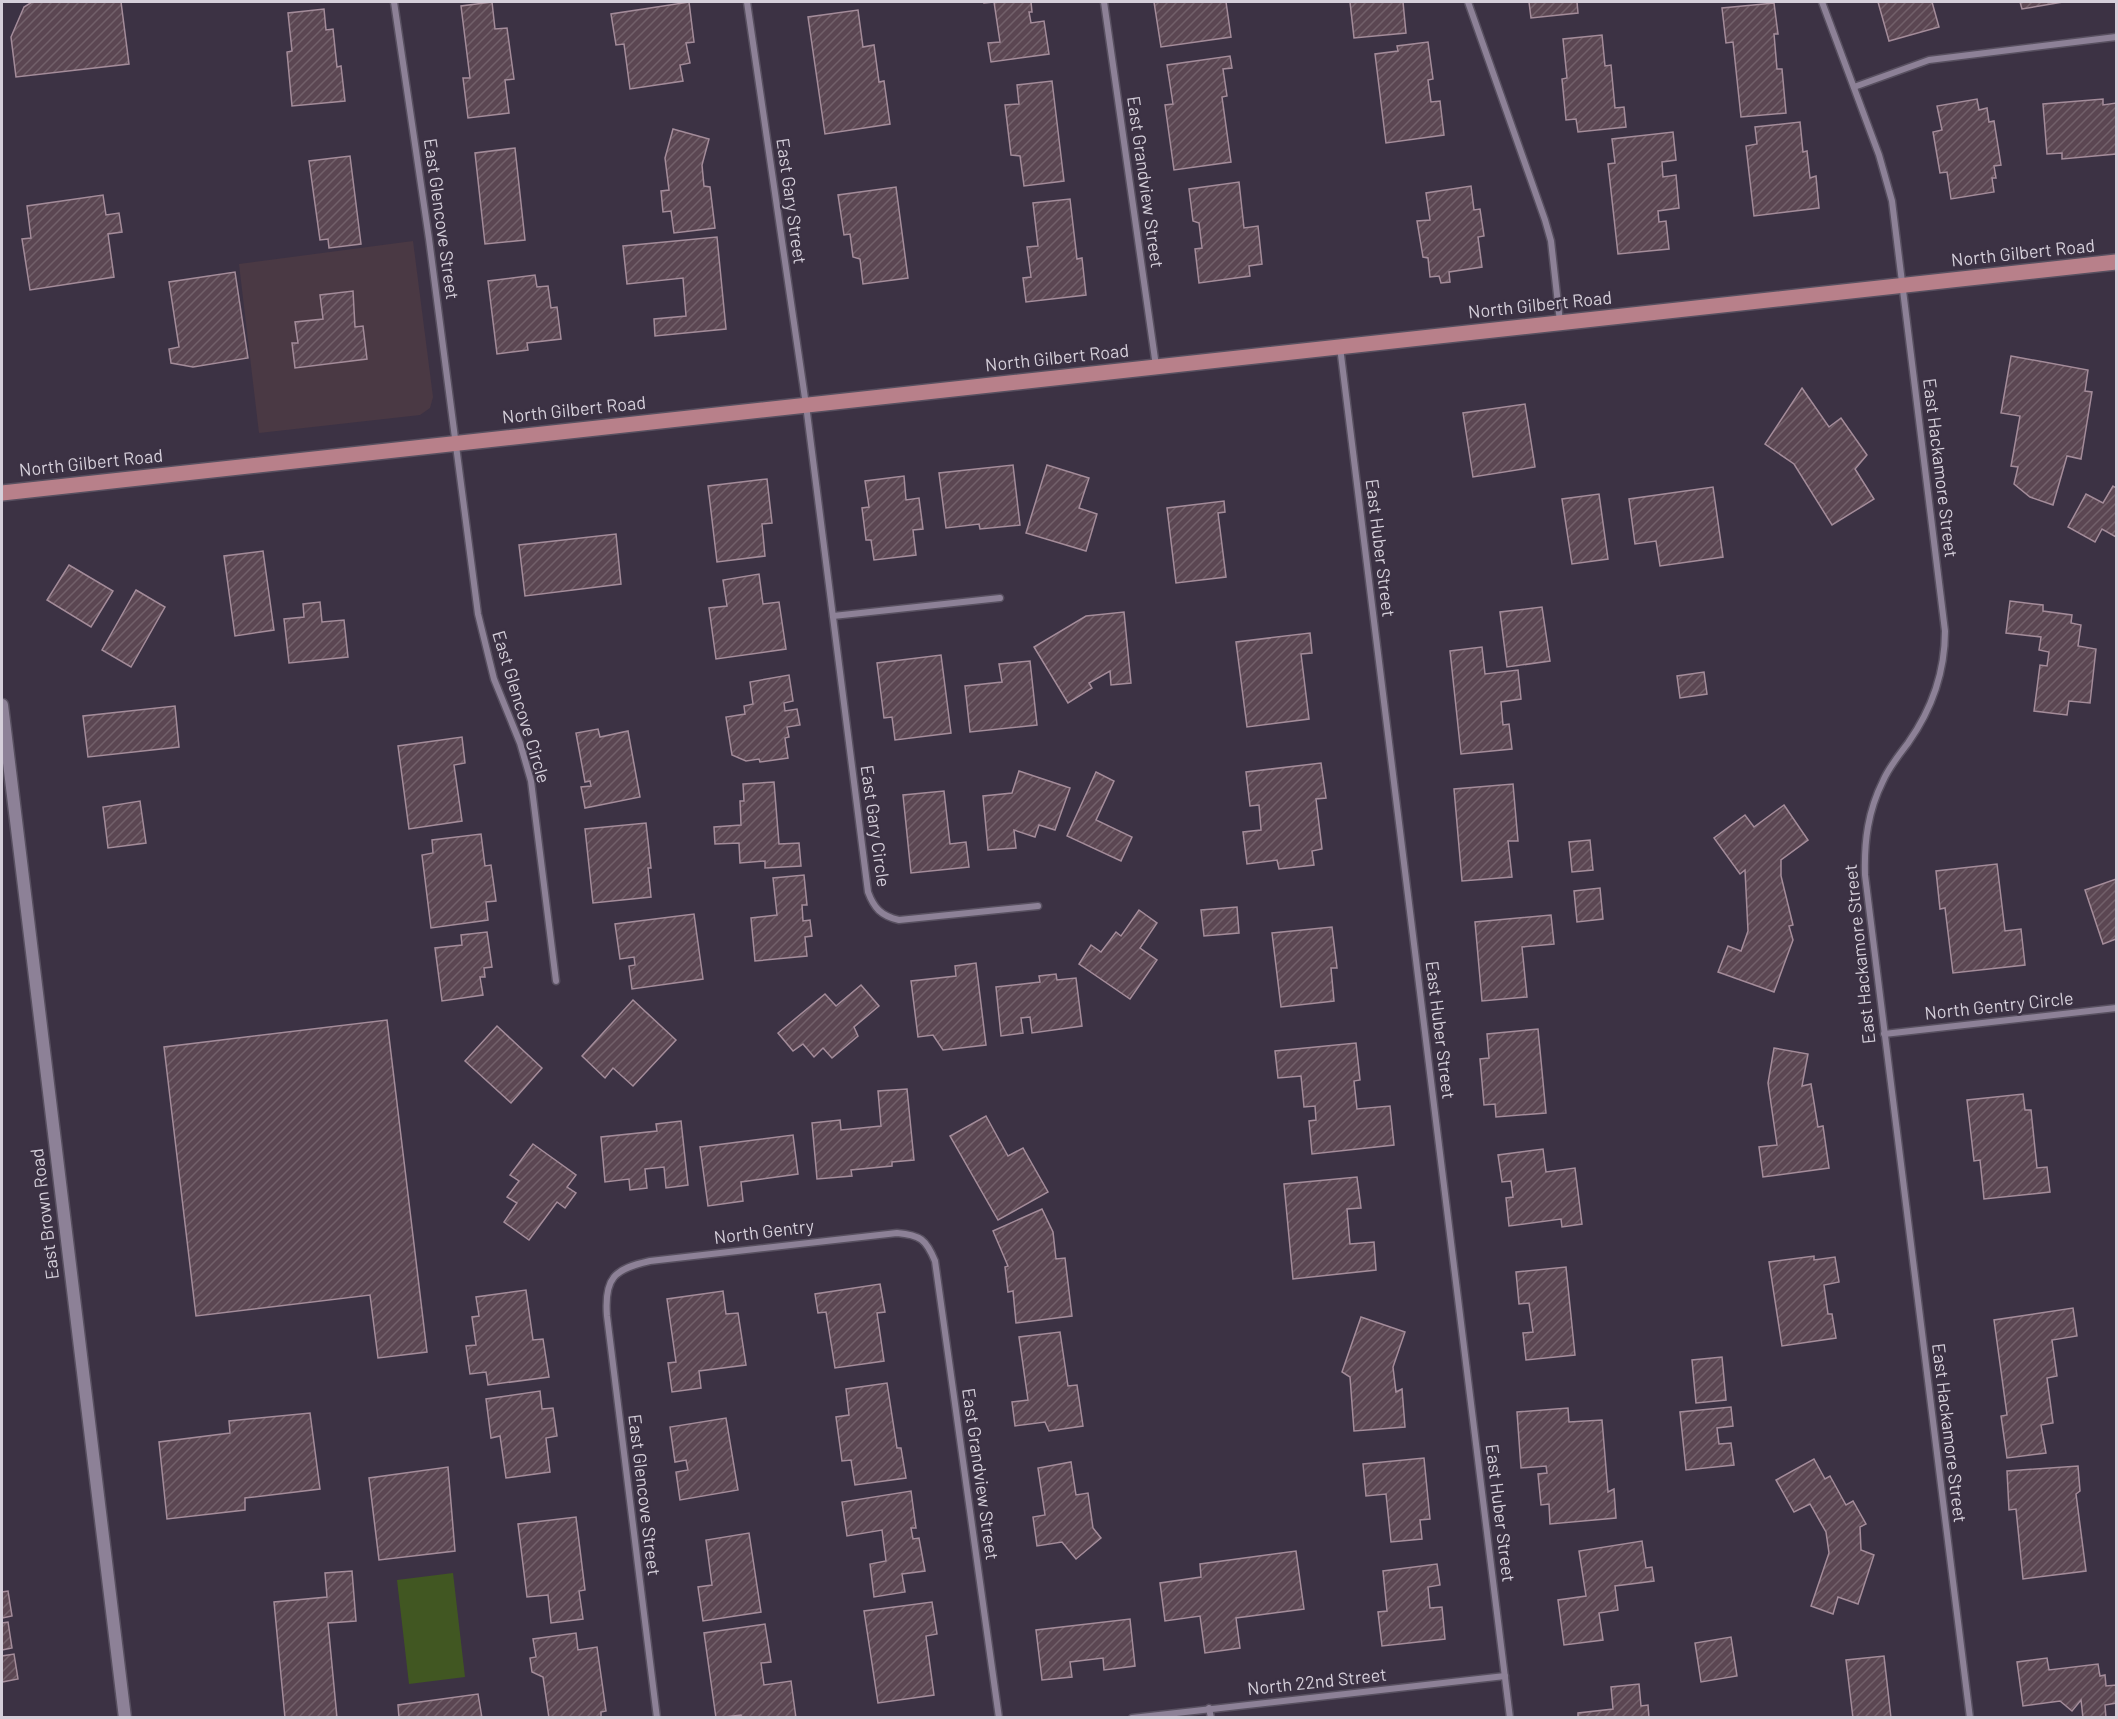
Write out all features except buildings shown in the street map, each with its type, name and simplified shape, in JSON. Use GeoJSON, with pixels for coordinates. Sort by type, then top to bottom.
{"type":"FeatureCollection","features":[{"type":"Feature","properties":{"kind":"main road","name":"North Gilbert Road"},"geometry":{"type":"LineString","coordinates":[[2,493],[2116,262]]}},
{"type":"Feature","properties":{"kind":"main road","name":"East Brown Road"},"geometry":{"type":"LineString","coordinates":[[2,705],[125,1718]]}},
{"type":"Feature","properties":{"kind":"street","name":"East Glencove Street"},"geometry":{"type":"LineString","coordinates":[[394,2],[456,442]]}},
{"type":"Feature","properties":{"kind":"street","name":"East Gary Street"},"geometry":{"type":"LineString","coordinates":[[747,2],[806,405]]}},
{"type":"Feature","properties":{"kind":"street","name":"East Grandview Street"},"geometry":{"type":"LineString","coordinates":[[1104,2],[1156,368]]}},
{"type":"Feature","properties":{"kind":"street"},"geometry":{"type":"LineString","coordinates":[[1468,2],[1545,220],[1554,261],[1560,323]]}},
{"type":"Feature","properties":{"kind":"street","name":"East Hackamore Street"},"geometry":{"type":"LineString","coordinates":[[1822,2],[1886,176],[1892,201],[1946,631],[1941,676],[1933,700],[1922,722],[1883,780],[1867,826],[1864,851],[1884,1034],[1970,1718]]}},
{"type":"Feature","properties":{"kind":"street"},"geometry":{"type":"LineString","coordinates":[[1854,87],[1929,60],[2116,37]]}},
{"type":"Feature","properties":{"kind":"street","name":"East Huber Street"},"geometry":{"type":"LineString","coordinates":[[1340,347],[1510,1718]]}},
{"type":"Feature","properties":{"kind":"street","name":"East Gary Circle"},"geometry":{"type":"LineString","coordinates":[[806,405],[865,881],[872,902],[879,912],[899,920],[1038,906]]}},
{"type":"Feature","properties":{"kind":"street","name":"East Glencove Circle"},"geometry":{"type":"LineString","coordinates":[[456,442],[482,635],[494,679],[520,743],[531,781],[556,981]]}},
{"type":"Feature","properties":{"kind":"street"},"geometry":{"type":"LineString","coordinates":[[833,616],[1000,598]]}},
{"type":"Feature","properties":{"kind":"street","name":"North Gentry Circle"},"geometry":{"type":"LineString","coordinates":[[1884,1034],[2116,1008]]}},
{"type":"Feature","properties":{"kind":"street","name":"North Gentry"},"geometry":{"type":"LineString","coordinates":[[613,1277],[623,1269],[650,1261],[891,1233],[910,1234],[922,1239]]}},
{"type":"Feature","properties":{"kind":"street","name":"East Grandview Street"},"geometry":{"type":"LineString","coordinates":[[922,1239],[930,1248],[938,1275],[999,1718]]}},
{"type":"Feature","properties":{"kind":"street","name":"East Glencove Street"},"geometry":{"type":"LineString","coordinates":[[613,1277],[607,1288],[606,1309],[657,1718]]}},
{"type":"Feature","properties":{"kind":"street","name":"North 22nd Street"},"geometry":{"type":"LineString","coordinates":[[1132,1718],[1505,1676]]}},
{"type":"Feature","properties":{"kind":"street"},"geometry":{"type":"LineString","coordinates":[[1209,1708],[1211,1718]]}},
{"type":"Feature","properties":{"kind":"shaded area"},"geometry":{"type":"Polygon","coordinates":[[[413,241],[433,397],[430,408],[420,415],[259,433],[239,264],[413,241]]]}},
{"type":"Feature","properties":{"kind":"green space"},"geometry":{"type":"Polygon","coordinates":[[[453,1573],[465,1677],[409,1684],[397,1580],[453,1573]]]}}]}
